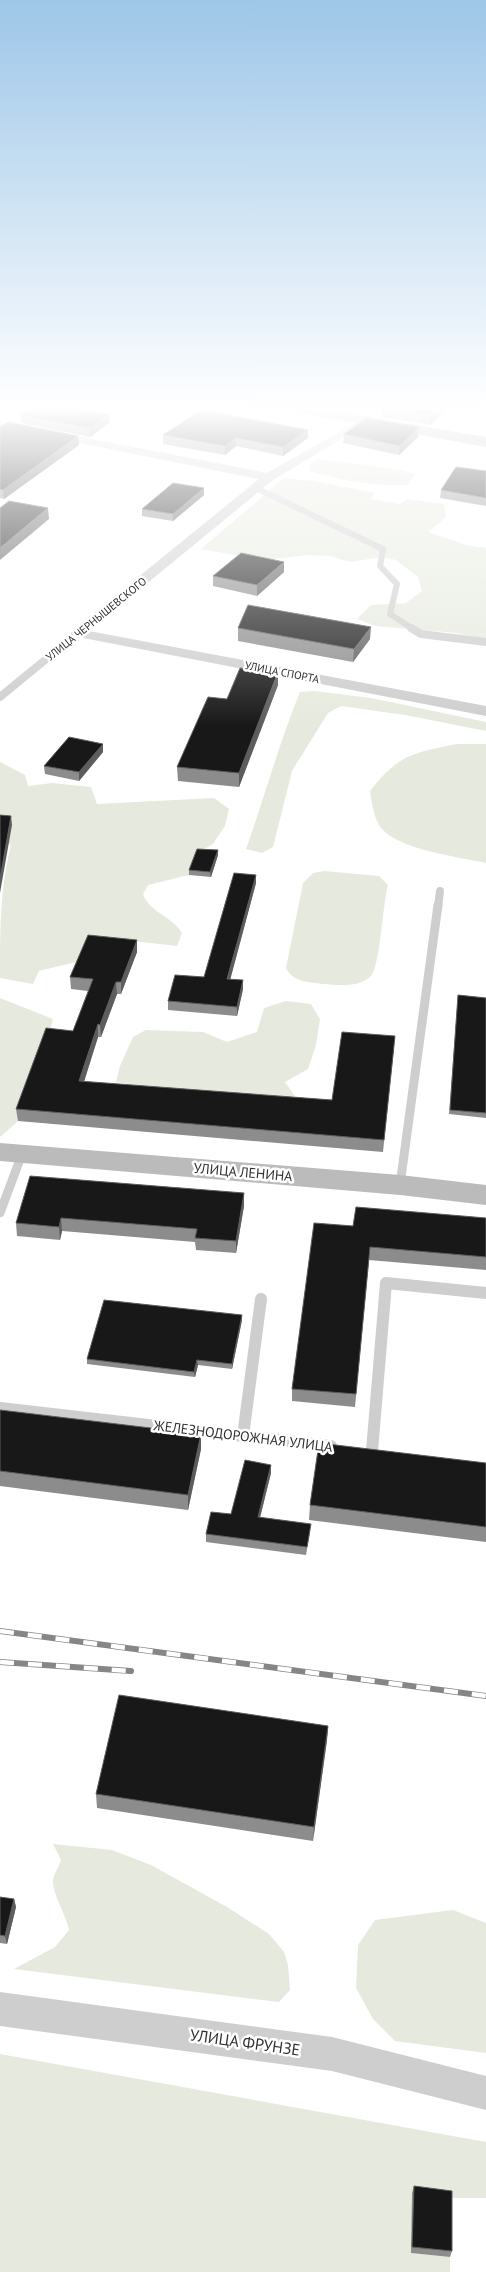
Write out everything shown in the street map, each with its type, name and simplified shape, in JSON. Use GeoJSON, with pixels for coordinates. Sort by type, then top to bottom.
{"type":"FeatureCollection","features":[{"type":"Feature","properties":{"kind":"main road","name":"УЛИЦА ЛЕНИНА"},"geometry":{"type":"LineString","coordinates":[[11,1153],[400,1185],[486,1194]]}},
{"type":"Feature","properties":{"kind":"street","name":"УЛИЦА ЧЕРНЫШЕВСКОГО"},"geometry":{"type":"LineString","coordinates":[[78,633],[223,515]]}},
{"type":"Feature","properties":{"kind":"street","name":"УЛИЦА СПОРТА"},"geometry":{"type":"LineString","coordinates":[[78,633],[486,711]]}},
{"type":"Feature","properties":{"kind":"street","name":"УЛИЦА ФРУНЗЕ"},"geometry":{"type":"LineString","coordinates":[[0,2009],[332,2054],[486,2093]]}},
{"type":"Feature","properties":{"kind":"lane"},"geometry":{"type":"LineString","coordinates":[[313,515],[384,549],[380,566],[397,584],[390,614],[421,634],[486,642]]}},
{"type":"Feature","properties":{"kind":"lane","name":"УЛИЦА ЧЕРНЫШЕВСКОГО"},"geometry":{"type":"LineString","coordinates":[[0,697],[78,633]]}},
{"type":"Feature","properties":{"kind":"lane"},"geometry":{"type":"LineString","coordinates":[[400,1185],[440,891]]}},
{"type":"Feature","properties":{"kind":"lane"},"geometry":{"type":"LineString","coordinates":[[0,1213],[11,1153]]}},
{"type":"Feature","properties":{"kind":"lane"},"geometry":{"type":"LineString","coordinates":[[372,1451],[386,1283],[486,1293]]}},
{"type":"Feature","properties":{"kind":"lane"},"geometry":{"type":"LineString","coordinates":[[243,1436],[261,1298]]}},
{"type":"Feature","properties":{"kind":"lane","name":"ЖЕЛЕЗНОДОРОЖНАЯ УЛИЦА"},"geometry":{"type":"LineString","coordinates":[[0,1408],[342,1448]]}},
{"type":"Feature","properties":{"kind":"shaded area"},"geometry":{"type":"Polygon","coordinates":[[[241,515],[446,515],[446,517],[428,532],[466,545],[486,548],[486,640],[456,633],[376,626],[357,619],[371,605],[406,603],[422,591],[418,577],[396,560],[382,557],[350,562],[330,556],[307,555],[265,560],[201,549],[241,515]]]}},
{"type":"Feature","properties":{"kind":"shaded area"},"geometry":{"type":"Polygon","coordinates":[[[314,691],[371,698],[486,722],[486,731],[405,715],[341,706],[328,713],[292,771],[273,847],[262,853],[246,849],[300,692],[314,691]]]}},
{"type":"Feature","properties":{"kind":"shaded area"},"geometry":{"type":"Polygon","coordinates":[[[457,744],[486,744],[486,863],[444,855],[412,846],[387,833],[379,825],[375,817],[370,791],[390,769],[399,762],[418,753],[457,744]]]}},
{"type":"Feature","properties":{"kind":"shaded area"},"geometry":{"type":"Polygon","coordinates":[[[0,762],[25,775],[28,786],[52,783],[91,787],[97,804],[214,798],[229,809],[225,826],[213,844],[197,853],[189,875],[148,885],[143,894],[151,906],[173,922],[182,933],[177,946],[107,938],[84,960],[39,971],[33,984],[0,978],[3,894],[11,845],[0,840],[0,762]]]}},
{"type":"Feature","properties":{"kind":"shaded area"},"geometry":{"type":"Polygon","coordinates":[[[324,871],[379,876],[388,885],[377,960],[371,976],[361,982],[342,985],[307,982],[297,979],[286,968],[303,883],[313,873],[324,871]]]}},
{"type":"Feature","properties":{"kind":"shaded area"},"geometry":{"type":"Polygon","coordinates":[[[0,998],[53,1019],[18,1121],[0,1137],[0,998]]]}},
{"type":"Feature","properties":{"kind":"shaded area"},"geometry":{"type":"Polygon","coordinates":[[[286,1001],[311,1004],[320,1019],[316,1045],[308,1069],[285,1082],[295,1096],[274,1099],[229,1098],[182,1093],[116,1082],[120,1066],[133,1037],[146,1030],[203,1032],[227,1042],[257,1032],[264,1008],[286,1001]]]}},
{"type":"Feature","properties":{"kind":"shaded area"},"geometry":{"type":"Polygon","coordinates":[[[53,1844],[112,1850],[151,1865],[227,1907],[269,1934],[284,1952],[288,1965],[290,1990],[279,2002],[14,1969],[55,1947],[69,1930],[53,1886],[53,1880],[61,1860],[53,1844]]]}},
{"type":"Feature","properties":{"kind":"shaded area"},"geometry":{"type":"Polygon","coordinates":[[[453,1910],[486,1923],[486,2053],[395,2041],[373,2019],[356,1988],[358,1945],[375,1920],[453,1910]]]}},
{"type":"Feature","properties":{"kind":"shaded area"},"geometry":{"type":"Polygon","coordinates":[[[0,2054],[486,2142],[486,2198],[450,2198],[411,2253],[450,2257],[450,2272],[0,2272],[0,2054]]]}},
{"type":"Feature","properties":{"kind":"building"},"geometry":{"type":"Polygon","coordinates":[[[0,515],[40,515],[0,548],[0,515]]]}},
{"type":"Feature","properties":{"kind":"building"},"geometry":{"type":"Polygon","coordinates":[[[241,553],[284,562],[257,585],[213,576],[241,553]]]}},
{"type":"Feature","properties":{"kind":"building"},"geometry":{"type":"Polygon","coordinates":[[[248,605],[371,627],[354,649],[238,628],[248,605]]]}},
{"type":"Feature","properties":{"kind":"building"},"geometry":{"type":"Polygon","coordinates":[[[240,668],[278,672],[239,773],[177,767],[208,697],[227,699],[240,668]]]}},
{"type":"Feature","properties":{"kind":"building"},"geometry":{"type":"Polygon","coordinates":[[[69,737],[103,744],[79,772],[44,766],[69,737]]]}},
{"type":"Feature","properties":{"kind":"building"},"geometry":{"type":"Polygon","coordinates":[[[0,815],[11,816],[0,879],[0,815]]]}},
{"type":"Feature","properties":{"kind":"building"},"geometry":{"type":"Polygon","coordinates":[[[197,849],[218,850],[210,872],[189,870],[197,849]]]}},
{"type":"Feature","properties":{"kind":"building"},"geometry":{"type":"Polygon","coordinates":[[[234,873],[256,875],[227,979],[243,980],[237,1007],[168,1001],[175,975],[204,977],[234,873]]]}},
{"type":"Feature","properties":{"kind":"building"},"geometry":{"type":"Polygon","coordinates":[[[88,935],[137,940],[121,982],[116,982],[100,1025],[98,1024],[79,1081],[332,1100],[342,1032],[395,1036],[384,1140],[16,1109],[46,1028],[73,1031],[93,979],[70,977],[88,935]]]}},
{"type":"Feature","properties":{"kind":"building"},"geometry":{"type":"Polygon","coordinates":[[[458,995],[486,998],[486,1113],[450,1110],[458,995]]]}},
{"type":"Feature","properties":{"kind":"building"},"geometry":{"type":"Polygon","coordinates":[[[30,1176],[244,1193],[236,1241],[195,1238],[197,1229],[61,1218],[59,1227],[16,1223],[30,1176]]]}},
{"type":"Feature","properties":{"kind":"building"},"geometry":{"type":"Polygon","coordinates":[[[356,1207],[486,1218],[486,1257],[370,1247],[356,1394],[292,1389],[314,1223],[353,1226],[356,1207]]]}},
{"type":"Feature","properties":{"kind":"building"},"geometry":{"type":"Polygon","coordinates":[[[104,1300],[242,1315],[232,1364],[197,1360],[194,1372],[87,1359],[104,1300]]]}},
{"type":"Feature","properties":{"kind":"building"},"geometry":{"type":"Polygon","coordinates":[[[0,1410],[201,1434],[188,1495],[0,1471],[0,1410]]]}},
{"type":"Feature","properties":{"kind":"building"},"geometry":{"type":"Polygon","coordinates":[[[319,1443],[486,1463],[486,1527],[310,1505],[319,1443]]]}},
{"type":"Feature","properties":{"kind":"building"},"geometry":{"type":"Polygon","coordinates":[[[245,1460],[271,1465],[258,1517],[311,1524],[307,1547],[206,1534],[211,1512],[231,1514],[245,1460]]]}},
{"type":"Feature","properties":{"kind":"building"},"geometry":{"type":"Polygon","coordinates":[[[119,1695],[328,1726],[314,1827],[96,1794],[119,1695]]]}},
{"type":"Feature","properties":{"kind":"building"},"geometry":{"type":"Polygon","coordinates":[[[0,1897],[14,1899],[5,1936],[0,1935],[0,1897]]]}},
{"type":"Feature","properties":{"kind":"building"},"geometry":{"type":"Polygon","coordinates":[[[414,2186],[452,2191],[452,2251],[412,2247],[414,2186]]]}},
{"type":"Feature","properties":{"kind":"railway"},"geometry":{"type":"LineString","coordinates":[[0,1631],[486,1696]]}},
{"type":"Feature","properties":{"kind":"railway"},"geometry":{"type":"LineString","coordinates":[[0,1662],[131,1671]]}}]}
